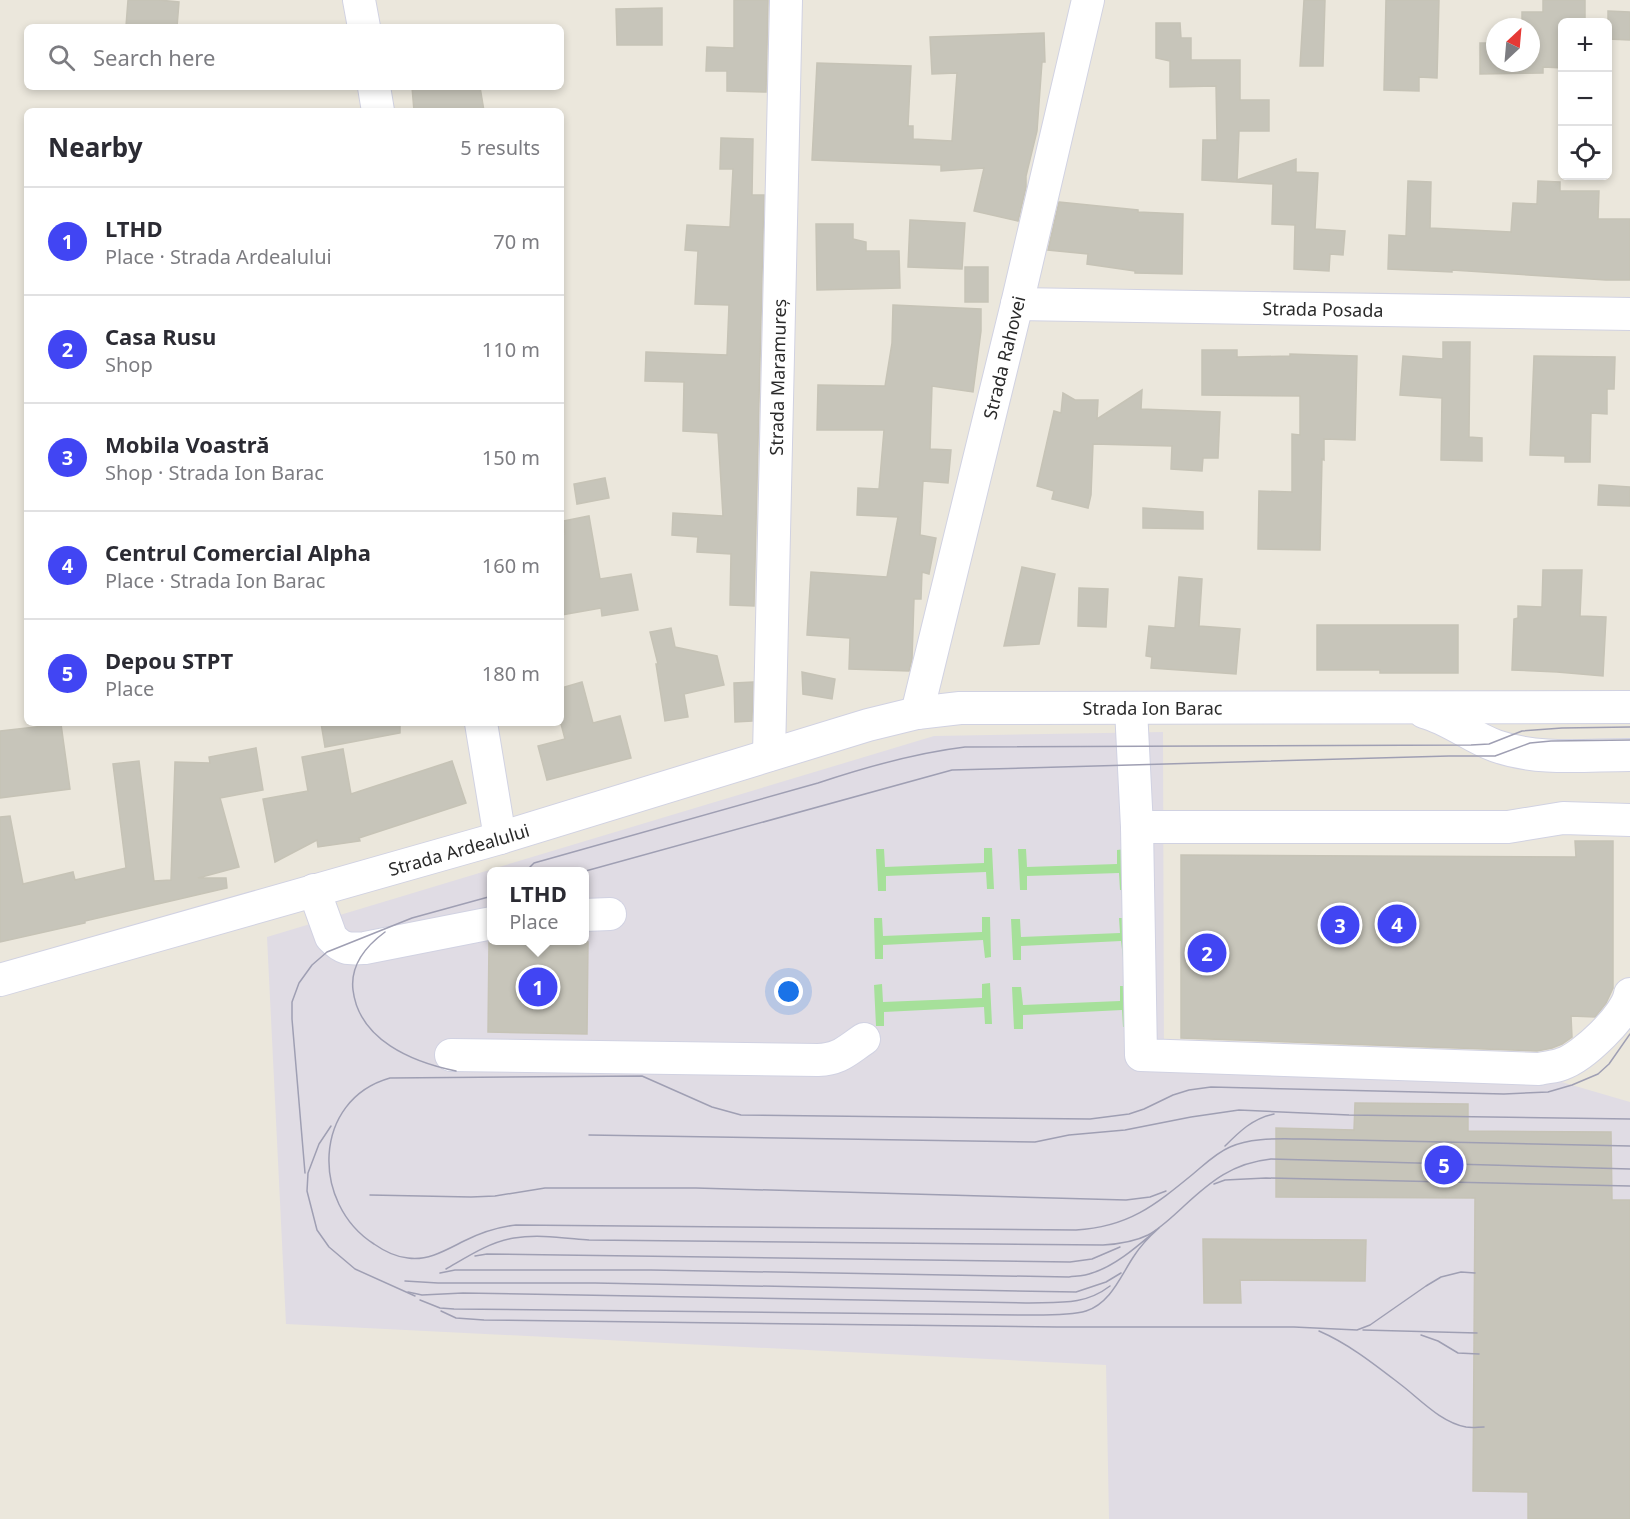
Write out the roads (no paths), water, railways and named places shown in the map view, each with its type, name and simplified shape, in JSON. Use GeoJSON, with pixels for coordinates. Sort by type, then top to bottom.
{"type":"FeatureCollection","features":[{"type":"Feature","properties":{"kind":"street"},"geometry":{"type":"LineString","coordinates":[[359,0],[363,24]]}},
{"type":"Feature","properties":{"kind":"street","name":"Strada Maramureș"},"geometry":{"type":"LineString","coordinates":[[769,755],[786,0]]}},
{"type":"Feature","properties":{"kind":"street","name":"Strada Rahovei"},"geometry":{"type":"LineString","coordinates":[[916,713],[1017,304],[1088,0]]}},
{"type":"Feature","properties":{"kind":"street"},"geometry":{"type":"LineString","coordinates":[[374,90],[378,108]]}},
{"type":"Feature","properties":{"kind":"street","name":"Strada Posada"},"geometry":{"type":"LineString","coordinates":[[1017,304],[1630,314]]}},
{"type":"Feature","properties":{"kind":"street","name":"Strada Ion Barac"},"geometry":{"type":"LineString","coordinates":[[916,713],[960,708],[1630,707]]}},
{"type":"Feature","properties":{"kind":"street","name":"Strada Ion Barac"},"geometry":{"type":"LineString","coordinates":[[1388,708],[1421,711],[1435,715],[1489,744],[1526,754],[1542,756],[1630,755]]}},
{"type":"Feature","properties":{"kind":"street"},"geometry":{"type":"LineString","coordinates":[[1131,709],[1137,827],[1142,1055],[1539,1069],[1563,1064],[1581,1054],[1604,1033],[1624,1009],[1630,994]]}},
{"type":"Feature","properties":{"kind":"street","name":"Strada Ardealului"},"geometry":{"type":"LineString","coordinates":[[0,980],[500,838],[868,724],[916,713]]}},
{"type":"Feature","properties":{"kind":"street"},"geometry":{"type":"LineString","coordinates":[[481,726],[500,838]]}},
{"type":"Feature","properties":{"kind":"street"},"geometry":{"type":"LineString","coordinates":[[1137,827],[1508,827],[1563,818],[1630,820]]}},
{"type":"Feature","properties":{"kind":"street"},"geometry":{"type":"LineString","coordinates":[[314,890],[332,937],[337,943],[349,949],[365,948],[487,924]]}},
{"type":"Feature","properties":{"kind":"street"},"geometry":{"type":"LineString","coordinates":[[451,1055],[832,1060],[864,1039]]}},
{"type":"Feature","properties":{"kind":"tram line"},"geometry":{"type":"LineString","coordinates":[[530,867],[534,863],[872,766],[965,747],[1471,745],[1489,744],[1522,731],[1630,727]]}},
{"type":"Feature","properties":{"kind":"tram line"},"geometry":{"type":"LineString","coordinates":[[589,870],[952,770],[1495,756],[1530,743],[1630,740]]}},
{"type":"Feature","properties":{"kind":"tram line"},"geometry":{"type":"LineString","coordinates":[[305,1173],[292,1019],[292,1002],[299,983],[312,965],[327,952],[412,918],[487,897]]}},
{"type":"Feature","properties":{"kind":"tram line"},"geometry":{"type":"LineString","coordinates":[[385,932],[366,950],[354,972],[353,990],[357,1007],[365,1022],[390,1046],[422,1062],[456,1071]]}},
{"type":"Feature","properties":{"kind":"tram line"},"geometry":{"type":"LineString","coordinates":[[1630,1034],[1609,1064],[1598,1074],[1548,1092],[1504,1094],[1211,1087],[1173,1095],[1129,1114],[1090,1119],[741,1115],[712,1107],[642,1076],[390,1078],[364,1090],[346,1108],[334,1130],[329,1154],[331,1180],[339,1204],[353,1226],[386,1251],[399,1256],[423,1258],[489,1231],[516,1225],[1076,1230],[1094,1228],[1139,1213],[1166,1196],[1220,1152],[1238,1144],[1256,1140],[1630,1146]]}},
{"type":"Feature","properties":{"kind":"tram line"},"geometry":{"type":"LineString","coordinates":[[589,1135],[1035,1142],[1069,1135],[1125,1130],[1239,1110],[1349,1115],[1630,1119]]}},
{"type":"Feature","properties":{"kind":"tram line"},"geometry":{"type":"LineString","coordinates":[[1225,1146],[1253,1122],[1274,1114]]}},
{"type":"Feature","properties":{"kind":"tram line"},"geometry":{"type":"LineString","coordinates":[[331,1126],[319,1144],[308,1173],[307,1191],[317,1230],[329,1247],[355,1269],[415,1296]]}},
{"type":"Feature","properties":{"kind":"tram line"},"geometry":{"type":"LineString","coordinates":[[446,1269],[478,1250],[496,1243],[532,1236],[589,1240],[1103,1245],[1121,1243],[1153,1232],[1223,1175],[1245,1165],[1271,1159],[1630,1169]]}},
{"type":"Feature","properties":{"kind":"tram line"},"geometry":{"type":"LineString","coordinates":[[1214,1184],[1225,1180],[1266,1178],[1630,1186]]}},
{"type":"Feature","properties":{"kind":"tram line"},"geometry":{"type":"LineString","coordinates":[[370,1195],[471,1197],[495,1196],[545,1188],[696,1188],[1126,1200],[1150,1197],[1166,1191]]}},
{"type":"Feature","properties":{"kind":"tram line"},"geometry":{"type":"LineString","coordinates":[[420,1300],[440,1308],[454,1309],[1072,1314],[1086,1311],[1102,1302],[1140,1248],[1159,1228],[1127,1254],[1101,1270],[1069,1277],[651,1270],[455,1270],[440,1273]]}},
{"type":"Feature","properties":{"kind":"tram line"},"geometry":{"type":"LineString","coordinates":[[475,1256],[487,1254],[1070,1262],[1092,1259],[1120,1247]]}},
{"type":"Feature","properties":{"kind":"tram line"},"geometry":{"type":"LineString","coordinates":[[441,1311],[456,1318],[484,1320],[1057,1327],[1294,1327],[1357,1330],[1370,1325],[1441,1277],[1461,1272],[1475,1273]]}},
{"type":"Feature","properties":{"kind":"tram line"},"geometry":{"type":"LineString","coordinates":[[405,1281],[1076,1292],[1106,1282],[1121,1273]]}},
{"type":"Feature","properties":{"kind":"tram line"},"geometry":{"type":"LineString","coordinates":[[408,1292],[422,1295],[463,1293],[1026,1303],[1080,1300],[1110,1286]]}},
{"type":"Feature","properties":{"kind":"tram line"},"geometry":{"type":"LineString","coordinates":[[1363,1330],[1477,1333]]}},
{"type":"Feature","properties":{"kind":"tram line"},"geometry":{"type":"LineString","coordinates":[[1319,1331],[1361,1355],[1448,1420],[1466,1427],[1484,1427]]}},
{"type":"Feature","properties":{"kind":"tram line"},"geometry":{"type":"LineString","coordinates":[[1421,1335],[1438,1341],[1458,1353],[1479,1354]]}},
{"type":"Feature","properties":{"kind":"place","name":"Centrul Comercial Alpha"},"geometry":{"type":"Point","coordinates":[1397,924]}},
{"type":"Feature","properties":{"kind":"place","name":"Mobila Voastră"},"geometry":{"type":"Point","coordinates":[1340,925]}},
{"type":"Feature","properties":{"kind":"place","name":"Casa Rusu"},"geometry":{"type":"Point","coordinates":[1207,953]}},
{"type":"Feature","properties":{"kind":"place","name":"LTHD"},"geometry":{"type":"Point","coordinates":[538,987]}},
{"type":"Feature","properties":{"kind":"place","name":"Depou STPT"},"geometry":{"type":"Point","coordinates":[1444,1165]}}]}
